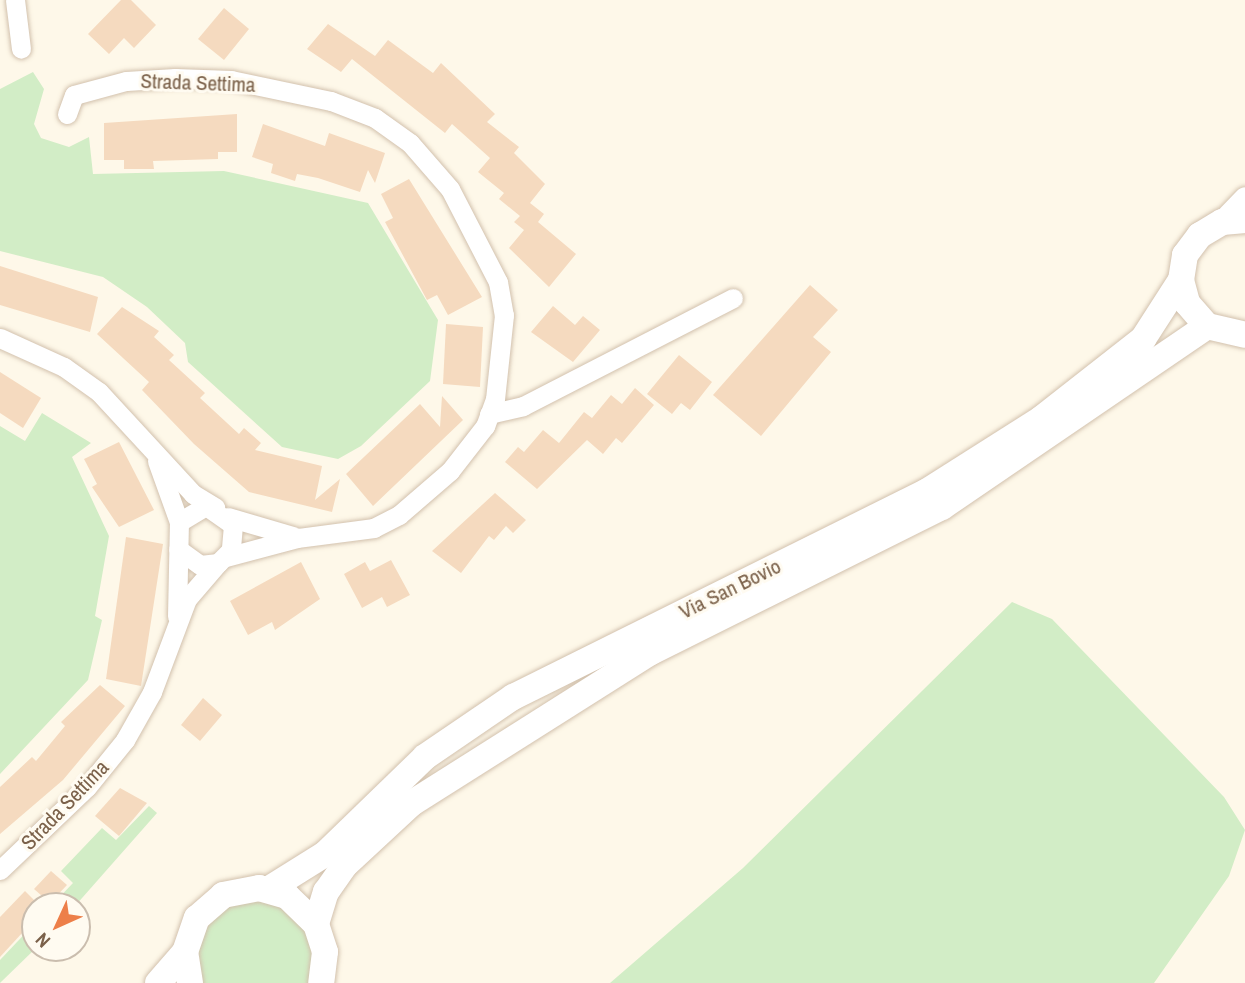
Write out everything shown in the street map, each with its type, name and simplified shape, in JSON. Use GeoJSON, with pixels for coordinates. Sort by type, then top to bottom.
{"type":"FeatureCollection","features":[{"type":"Feature","properties":{"kind":"main road","name":"Via San Bovio"},"geometry":{"type":"LineString","coordinates":[[190,983],[185,952],[192,926],[213,901],[235,891],[269,889],[325,854],[425,757],[513,696],[926,492],[1041,419],[1143,339],[1181,280],[1192,244],[1233,221]]}},
{"type":"Feature","properties":{"kind":"main road"},"geometry":{"type":"LineString","coordinates":[[1181,280],[1187,303],[1207,326],[1245,335]]}},
{"type":"Feature","properties":{"kind":"main road","name":"Via San Bovio"},"geometry":{"type":"LineString","coordinates":[[316,924],[326,892],[344,866],[412,803],[651,652],[942,507],[1207,326]]}},
{"type":"Feature","properties":{"kind":"main road"},"geometry":{"type":"LineString","coordinates":[[269,889],[301,905],[316,924],[325,952],[321,983]]}},
{"type":"Feature","properties":{"kind":"main road","name":"Via San Bovio"},"geometry":{"type":"LineString","coordinates":[[158,983],[185,952]]}},
{"type":"Feature","properties":{"kind":"street"},"geometry":{"type":"LineString","coordinates":[[15,0],[21,49]]}},
{"type":"Feature","properties":{"kind":"street","name":"Strada Settima"},"geometry":{"type":"LineString","coordinates":[[67,114],[74,95],[126,81],[175,78],[283,88],[375,118],[410,144],[450,189],[498,282],[504,315],[489,414],[450,471],[399,515],[348,534],[297,538],[222,560],[191,562],[178,549]]}},
{"type":"Feature","properties":{"kind":"street"},"geometry":{"type":"LineString","coordinates":[[1233,221],[1245,198]]}},
{"type":"Feature","properties":{"kind":"street"},"geometry":{"type":"LineString","coordinates":[[489,414],[523,406],[733,298]]}},
{"type":"Feature","properties":{"kind":"street","name":"Strada Settima"},"geometry":{"type":"LineString","coordinates":[[0,338],[64,367],[99,392],[156,456],[221,512],[235,533],[222,560],[176,621]]}},
{"type":"Feature","properties":{"kind":"street","name":"Strada Settima"},"geometry":{"type":"LineString","coordinates":[[0,870],[87,788],[125,740],[152,692],[176,621],[178,549],[178,522],[156,456]]}},
{"type":"Feature","properties":{"kind":"street"},"geometry":{"type":"LineString","coordinates":[[178,522],[190,510],[221,512]]}},
{"type":"Feature","properties":{"kind":"street","name":"Strada Settima"},"geometry":{"type":"LineString","coordinates":[[221,512],[297,538]]}},
{"type":"Feature","properties":{"kind":"green space"},"geometry":{"type":"Polygon","coordinates":[[[33,72],[44,89],[34,124],[41,138],[69,147],[89,137],[93,174],[224,171],[368,203],[438,320],[430,381],[361,446],[338,459],[282,447],[188,362],[185,343],[147,307],[103,277],[0,251],[0,89],[33,72]]]}},
{"type":"Feature","properties":{"kind":"green space"},"geometry":{"type":"Polygon","coordinates":[[[42,413],[91,443],[72,457],[109,536],[95,616],[102,620],[88,680],[0,774],[0,426],[25,441],[42,413]]]}},
{"type":"Feature","properties":{"kind":"green space"},"geometry":{"type":"Polygon","coordinates":[[[1012,602],[1052,619],[1224,797],[1245,830],[1229,876],[1154,983],[610,983],[743,868],[1012,602]]]}},
{"type":"Feature","properties":{"kind":"green space"},"geometry":{"type":"Polygon","coordinates":[[[149,806],[157,813],[87,892],[64,892],[73,883],[61,871],[102,828],[116,840],[149,806]]]}},
{"type":"Feature","properties":{"kind":"green space"},"geometry":{"type":"Polygon","coordinates":[[[258,898],[294,912],[314,946],[310,983],[201,983],[198,940],[221,908],[258,898]]]}},
{"type":"Feature","properties":{"kind":"green space"},"geometry":{"type":"Polygon","coordinates":[[[21,938],[22,962],[0,983],[0,960],[21,938]]]}},
{"type":"Feature","properties":{"kind":"building"},"geometry":{"type":"Polygon","coordinates":[[[121,0],[131,0],[156,25],[134,48],[124,38],[109,54],[88,34],[121,0]]]}},
{"type":"Feature","properties":{"kind":"building"},"geometry":{"type":"Polygon","coordinates":[[[224,8],[249,29],[224,60],[198,39],[224,8]]]}},
{"type":"Feature","properties":{"kind":"building"},"geometry":{"type":"Polygon","coordinates":[[[328,24],[375,56],[388,40],[433,73],[441,63],[495,114],[487,122],[519,147],[514,153],[545,184],[530,203],[544,214],[538,222],[576,254],[549,287],[509,248],[524,230],[514,222],[520,216],[499,199],[504,193],[478,172],[490,158],[452,124],[445,133],[352,59],[341,72],[307,49],[328,24]]]}},
{"type":"Feature","properties":{"kind":"building"},"geometry":{"type":"Polygon","coordinates":[[[237,114],[237,152],[218,152],[218,159],[153,161],[154,169],[124,169],[124,160],[104,160],[104,123],[237,114]]]}},
{"type":"Feature","properties":{"kind":"building"},"geometry":{"type":"Polygon","coordinates":[[[263,124],[325,146],[329,133],[385,153],[375,183],[368,170],[360,192],[318,178],[297,174],[295,181],[271,173],[273,164],[252,157],[263,124]]]}},
{"type":"Feature","properties":{"kind":"building"},"geometry":{"type":"Polygon","coordinates":[[[409,179],[482,297],[448,315],[437,295],[427,300],[385,222],[393,218],[381,194],[409,179]]]}},
{"type":"Feature","properties":{"kind":"building"},"geometry":{"type":"Polygon","coordinates":[[[0,266],[98,297],[90,332],[0,305],[0,266]]]}},
{"type":"Feature","properties":{"kind":"building"},"geometry":{"type":"Polygon","coordinates":[[[810,285],[838,310],[813,337],[831,352],[761,436],[713,395],[810,285]]]}},
{"type":"Feature","properties":{"kind":"building"},"geometry":{"type":"Polygon","coordinates":[[[553,306],[575,325],[583,316],[600,330],[573,362],[531,332],[553,306]]]}},
{"type":"Feature","properties":{"kind":"building"},"geometry":{"type":"Polygon","coordinates":[[[122,307],[159,331],[154,337],[174,355],[169,360],[205,393],[200,398],[239,434],[244,428],[261,443],[255,450],[322,466],[315,500],[340,479],[332,512],[249,492],[194,444],[142,390],[149,382],[97,334],[122,307]]]}},
{"type":"Feature","properties":{"kind":"building"},"geometry":{"type":"Polygon","coordinates":[[[446,324],[483,327],[480,387],[443,384],[446,324]]]}},
{"type":"Feature","properties":{"kind":"building"},"geometry":{"type":"Polygon","coordinates":[[[679,355],[712,382],[690,410],[681,403],[672,414],[647,394],[679,355]]]}},
{"type":"Feature","properties":{"kind":"building"},"geometry":{"type":"Polygon","coordinates":[[[0,372],[41,398],[23,428],[0,413],[0,372]]]}},
{"type":"Feature","properties":{"kind":"building"},"geometry":{"type":"Polygon","coordinates":[[[635,388],[654,405],[622,443],[616,438],[603,454],[587,440],[537,489],[505,462],[518,447],[524,452],[543,430],[559,443],[584,412],[592,418],[611,395],[622,404],[635,388]]]}},
{"type":"Feature","properties":{"kind":"building"},"geometry":{"type":"Polygon","coordinates":[[[442,396],[463,420],[373,506],[346,474],[420,404],[440,427],[442,396]]]}},
{"type":"Feature","properties":{"kind":"building"},"geometry":{"type":"Polygon","coordinates":[[[119,442],[154,510],[119,527],[92,487],[97,484],[84,459],[119,442]]]}},
{"type":"Feature","properties":{"kind":"building"},"geometry":{"type":"Polygon","coordinates":[[[495,493],[526,520],[513,533],[506,526],[494,540],[489,536],[461,573],[432,551],[495,493]]]}},
{"type":"Feature","properties":{"kind":"building"},"geometry":{"type":"Polygon","coordinates":[[[126,537],[163,544],[141,686],[106,679],[126,537]]]}},
{"type":"Feature","properties":{"kind":"building"},"geometry":{"type":"Polygon","coordinates":[[[391,560],[410,595],[387,607],[382,597],[362,608],[344,574],[365,562],[370,571],[391,560]]]}},
{"type":"Feature","properties":{"kind":"building"},"geometry":{"type":"Polygon","coordinates":[[[301,562],[320,599],[275,630],[272,622],[248,635],[230,601],[301,562]]]}},
{"type":"Feature","properties":{"kind":"building"},"geometry":{"type":"Polygon","coordinates":[[[100,685],[125,706],[63,780],[0,834],[0,787],[32,757],[36,761],[65,726],[61,722],[100,685]]]}},
{"type":"Feature","properties":{"kind":"building"},"geometry":{"type":"Polygon","coordinates":[[[203,698],[222,715],[200,741],[181,725],[203,698]]]}},
{"type":"Feature","properties":{"kind":"building"},"geometry":{"type":"Polygon","coordinates":[[[120,788],[147,803],[119,836],[95,816],[120,788]]]}},
{"type":"Feature","properties":{"kind":"building"},"geometry":{"type":"Polygon","coordinates":[[[51,871],[67,885],[60,892],[37,892],[34,889],[51,871]]]}},
{"type":"Feature","properties":{"kind":"building"},"geometry":{"type":"Polygon","coordinates":[[[21,895],[21,934],[0,957],[0,917],[21,895]]]}}]}
